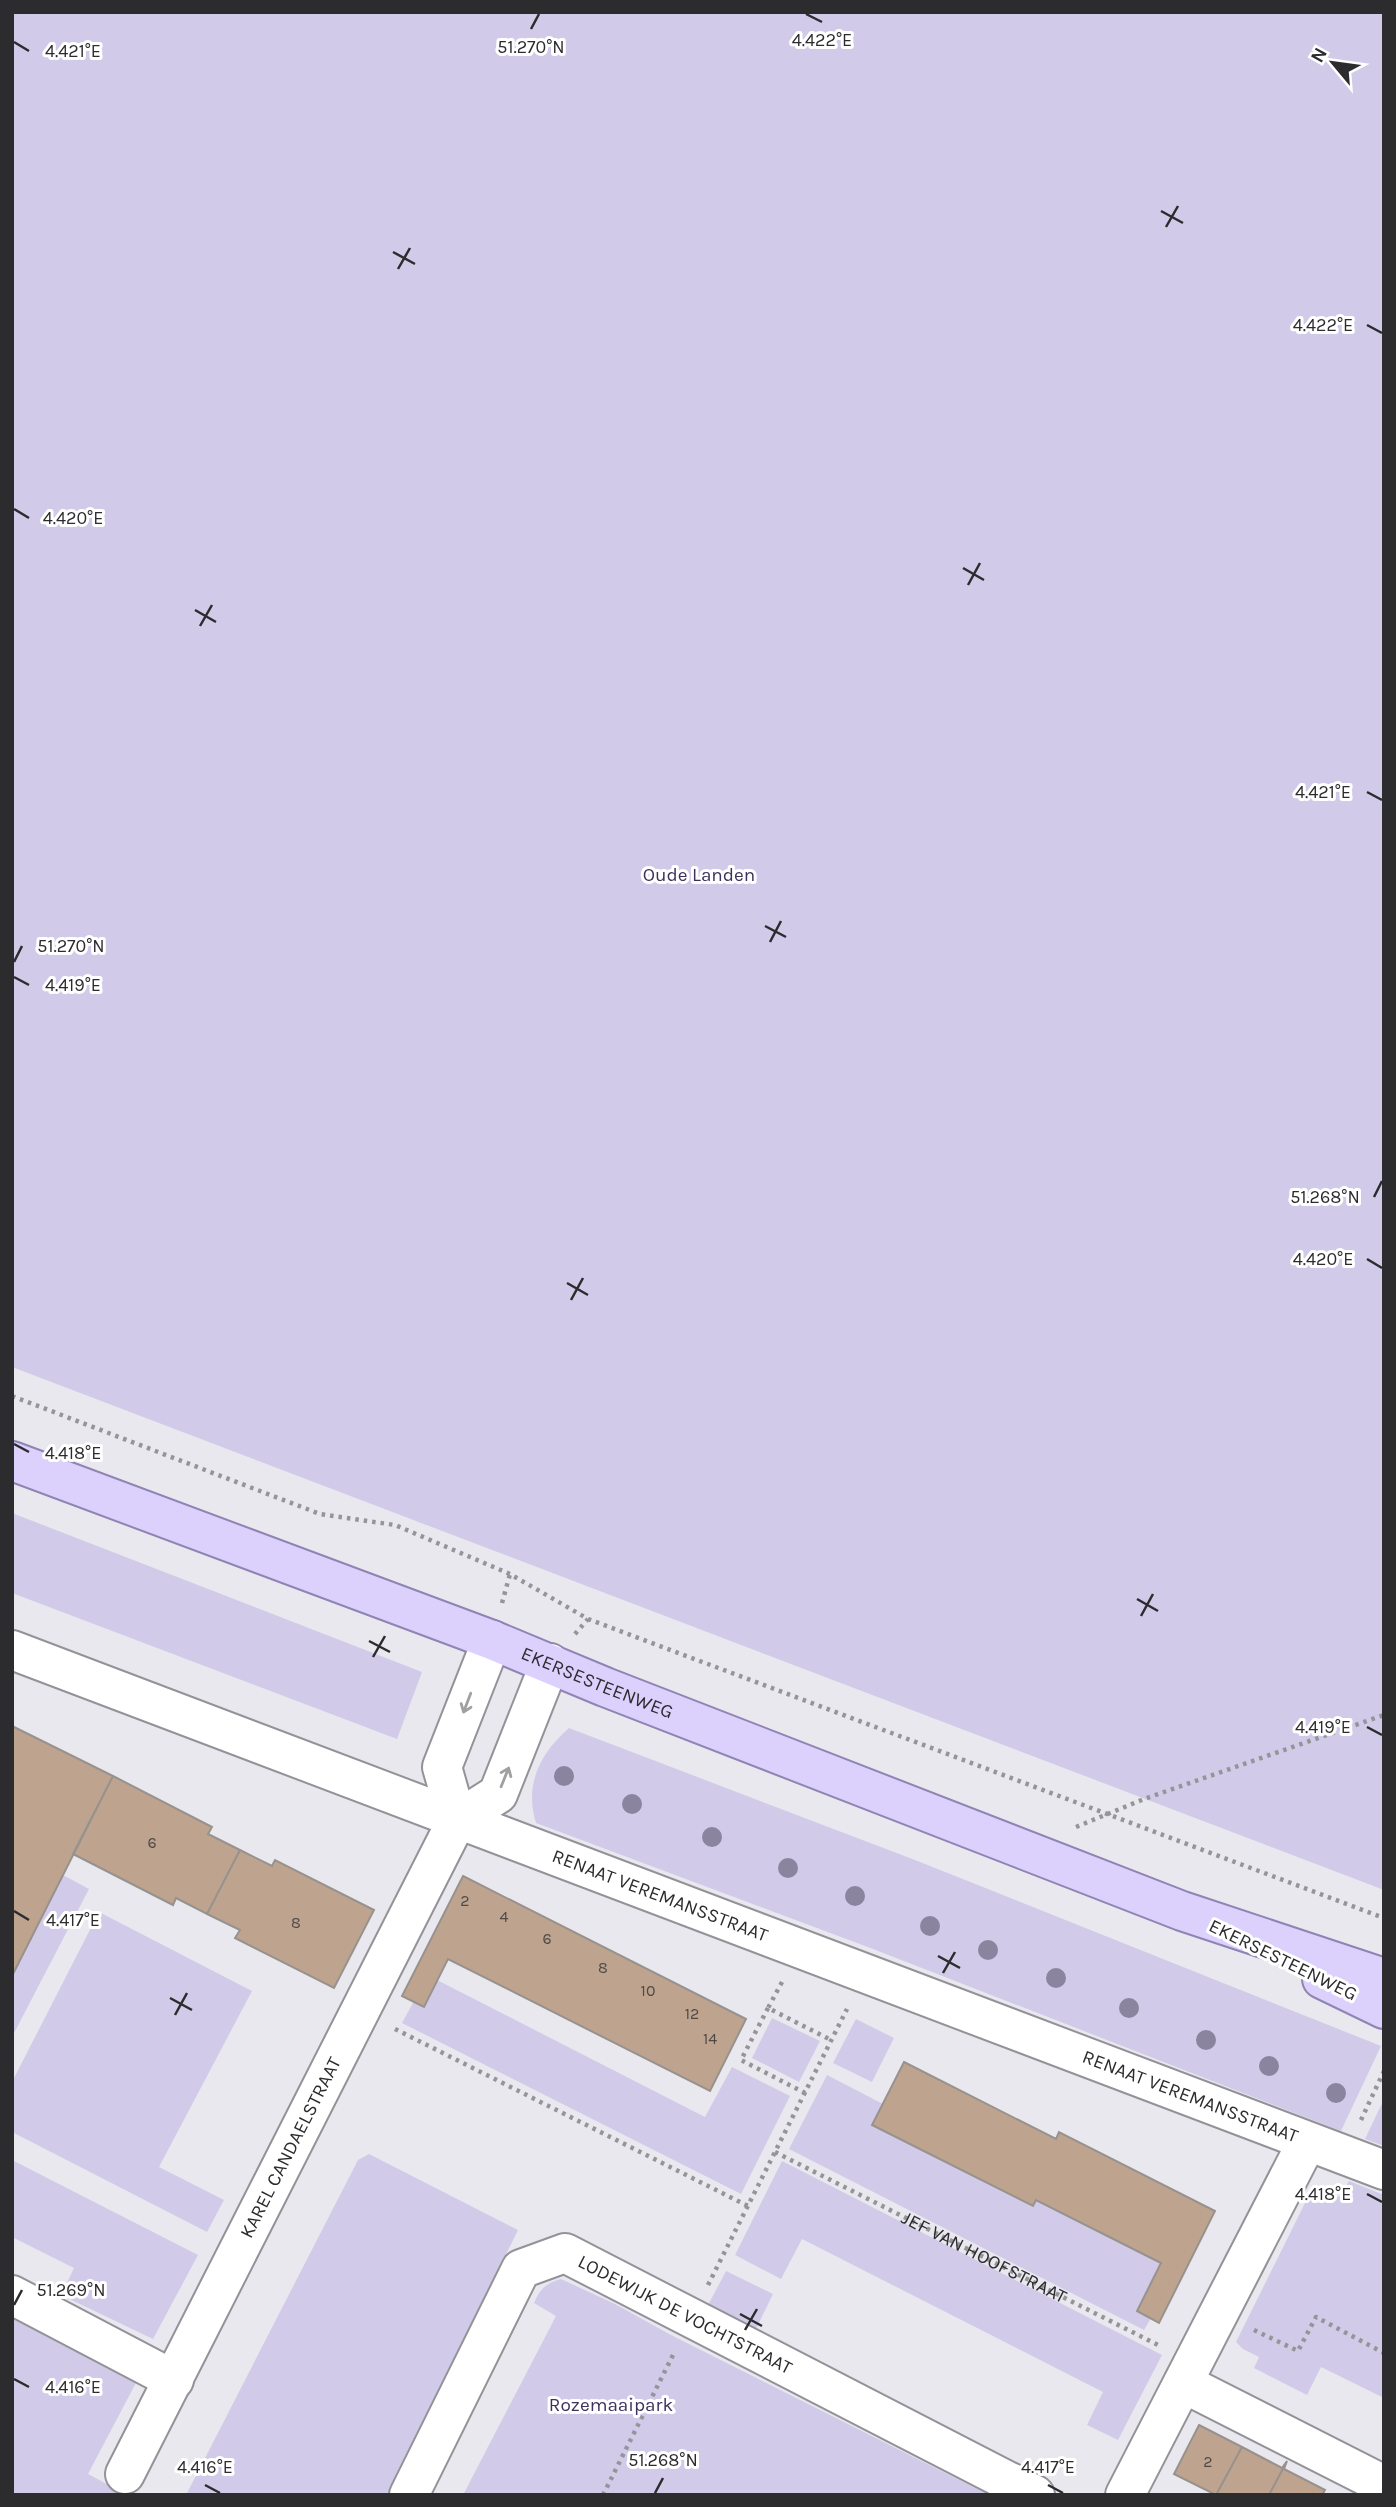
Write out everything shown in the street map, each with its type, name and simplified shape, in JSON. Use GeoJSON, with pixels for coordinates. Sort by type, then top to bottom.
{"type":"FeatureCollection","features":[{"type":"Feature","properties":{"kind":"main road","name":"EKERSESTEENWEG"},"geometry":{"type":"LineString","coordinates":[[12,1461],[492,1640],[1181,1911],[1384,1978]]}},
{"type":"Feature","properties":{"kind":"main road","name":"EKERSESTEENWEG"},"geometry":{"type":"LineString","coordinates":[[1181,1911],[1384,2009]]}},
{"type":"Feature","properties":{"kind":"street"},"geometry":{"type":"LineString","coordinates":[[492,1640],[442,1767],[457,1820],[498,1794],[550,1663]]}},
{"type":"Feature","properties":{"kind":"street","name":"RENAAT VEREMANSSTRAAT"},"geometry":{"type":"LineString","coordinates":[[12,1650],[1384,2170]]}},
{"type":"Feature","properties":{"kind":"street","name":"KAREL CANDAELSTRAAT"},"geometry":{"type":"LineString","coordinates":[[125,2474],[457,1820]]}},
{"type":"Feature","properties":{"kind":"street"},"geometry":{"type":"LineString","coordinates":[[1125,2495],[1307,2142]]}},
{"type":"Feature","properties":{"kind":"street","name":"LODEWIJK DE VOCHTSTRAAT"},"geometry":{"type":"LineString","coordinates":[[409,2495],[522,2269],[565,2253],[1035,2495]]}},
{"type":"Feature","properties":{"kind":"street"},"geometry":{"type":"LineString","coordinates":[[12,2295],[174,2380]]}},
{"type":"Feature","properties":{"kind":"street"},"geometry":{"type":"LineString","coordinates":[[1188,2373],[1384,2485]]}},
{"type":"Feature","properties":{"kind":"path"},"geometry":{"type":"LineString","coordinates":[[12,1396],[320,1514],[395,1525],[510,1574],[588,1619],[1384,1918]]}},
{"type":"Feature","properties":{"kind":"path"},"geometry":{"type":"LineString","coordinates":[[1023,1850],[1109,1813],[1384,1715]]}},
{"type":"Feature","properties":{"kind":"path"},"geometry":{"type":"LineString","coordinates":[[603,2495],[865,1973]]}},
{"type":"Feature","properties":{"kind":"path"},"geometry":{"type":"LineString","coordinates":[[783,1980],[741,2060],[805,2092]]}},
{"type":"Feature","properties":{"kind":"path"},"geometry":{"type":"LineString","coordinates":[[768,2008],[831,2040]]}},
{"type":"Feature","properties":{"kind":"path"},"geometry":{"type":"LineString","coordinates":[[360,2011],[748,2206]]}},
{"type":"Feature","properties":{"kind":"path"},"geometry":{"type":"LineString","coordinates":[[1344,2155],[1384,2071]]}},
{"type":"Feature","properties":{"kind":"path","name":"JEF VAN HOOFSTRAAT"},"geometry":{"type":"LineString","coordinates":[[775,2152],[1188,2373]]}},
{"type":"Feature","properties":{"kind":"path"},"geometry":{"type":"LineString","coordinates":[[1219,2313],[1298,2351],[1316,2317],[1384,2353]]}},
{"type":"Feature","properties":{"kind":"green space","name":"Oude Landen"},"geometry":{"type":"Polygon","coordinates":[[[12,12],[1384,12],[1384,1890],[12,1367],[12,12]]]}},
{"type":"Feature","properties":{"kind":"green space"},"geometry":{"type":"Polygon","coordinates":[[[12,1513],[422,1672],[397,1739],[12,1593],[12,1513]]]}},
{"type":"Feature","properties":{"kind":"green space"},"geometry":{"type":"Polygon","coordinates":[[[569,1728],[915,1860],[1381,2046],[1341,2131],[873,1949],[536,1823],[532,1796],[537,1771],[550,1748],[569,1728]]]}},
{"type":"Feature","properties":{"kind":"green space"},"geometry":{"type":"Polygon","coordinates":[[[63,1875],[89,1889],[12,2037],[12,1976],[63,1875]]]}},
{"type":"Feature","properties":{"kind":"green space"},"geometry":{"type":"Polygon","coordinates":[[[99,1912],[252,1991],[159,2167],[224,2200],[207,2232],[12,2132],[12,2082],[99,1912]]]}},
{"type":"Feature","properties":{"kind":"green space"},"geometry":{"type":"Polygon","coordinates":[[[437,1980],[705,2117],[732,2067],[790,2096],[741,2194],[402,2023],[414,2001],[437,1980]]]}},
{"type":"Feature","properties":{"kind":"green space"},"geometry":{"type":"Polygon","coordinates":[[[772,2018],[820,2041],[799,2082],[752,2058],[772,2018]]]}},
{"type":"Feature","properties":{"kind":"green space"},"geometry":{"type":"Polygon","coordinates":[[[856,2019],[894,2038],[872,2082],[833,2063],[856,2019]]]}},
{"type":"Feature","properties":{"kind":"green space"},"geometry":{"type":"Polygon","coordinates":[[[827,2075],[883,2104],[871,2125],[1033,2207],[1037,2200],[1161,2263],[1137,2311],[1151,2318],[1144,2330],[789,2149],[827,2075]]]}},
{"type":"Feature","properties":{"kind":"green space"},"geometry":{"type":"Polygon","coordinates":[[[1384,2099],[1384,2146],[1365,2139],[1384,2099]]]}},
{"type":"Feature","properties":{"kind":"green space"},"geometry":{"type":"Polygon","coordinates":[[[369,2154],[518,2230],[388,2495],[186,2495],[358,2160],[369,2154]]]}},
{"type":"Feature","properties":{"kind":"green space"},"geometry":{"type":"Polygon","coordinates":[[[12,2160],[198,2255],[153,2339],[61,2295],[74,2268],[12,2237],[12,2160]]]}},
{"type":"Feature","properties":{"kind":"green space"},"geometry":{"type":"Polygon","coordinates":[[[782,2161],[1162,2355],[1118,2440],[1087,2425],[1103,2392],[802,2239],[781,2279],[735,2255],[782,2161]]]}},
{"type":"Feature","properties":{"kind":"green space"},"geometry":{"type":"Polygon","coordinates":[[[1349,2181],[1384,2195],[1384,2398],[1321,2367],[1307,2395],[1254,2368],[1259,2357],[1236,2342],[1305,2203],[1321,2193],[1339,2197],[1349,2181]]]}},
{"type":"Feature","properties":{"kind":"green space"},"geometry":{"type":"Polygon","coordinates":[[[726,2271],[773,2294],[755,2331],[707,2307],[726,2271]]]}},
{"type":"Feature","properties":{"kind":"green space","name":"Rozemaaipark"},"geometry":{"type":"Polygon","coordinates":[[[561,2279],[989,2495],[463,2495],[556,2316],[534,2303],[544,2287],[561,2279]]]}},
{"type":"Feature","properties":{"kind":"green space"},"geometry":{"type":"Polygon","coordinates":[[[12,2317],[138,2379],[88,2474],[127,2495],[12,2495],[12,2317]]]}},
{"type":"Feature","properties":{"kind":"building"},"geometry":{"type":"Polygon","coordinates":[[[12,1726],[113,1776],[12,1976],[12,1726]]]}},
{"type":"Feature","properties":{"kind":"building"},"geometry":{"type":"Polygon","coordinates":[[[113,1776],[212,1827],[208,1834],[240,1850],[207,1914],[176,1898],[173,1905],[73,1854],[113,1776]]]}},
{"type":"Feature","properties":{"kind":"building"},"geometry":{"type":"Polygon","coordinates":[[[240,1850],[272,1866],[275,1860],[374,1910],[334,1988],[235,1938],[240,1930],[207,1914],[240,1850]]]}},
{"type":"Feature","properties":{"kind":"building"},"geometry":{"type":"Polygon","coordinates":[[[463,1876],[746,2019],[710,2091],[448,1959],[424,2007],[402,1996],[463,1876]]]}},
{"type":"Feature","properties":{"kind":"building"},"geometry":{"type":"Polygon","coordinates":[[[904,2062],[1056,2139],[1059,2132],[1215,2211],[1159,2323],[1137,2311],[1161,2263],[1036,2200],[1033,2206],[872,2125],[904,2062]]]}},
{"type":"Feature","properties":{"kind":"building"},"geometry":{"type":"Polygon","coordinates":[[[1199,2425],[1242,2447],[1216,2495],[1174,2474],[1199,2425]]]}},
{"type":"Feature","properties":{"kind":"building"},"geometry":{"type":"Polygon","coordinates":[[[1242,2447],[1282,2468],[1287,2461],[1269,2495],[1216,2495],[1242,2447]]]}},
{"type":"Feature","properties":{"kind":"building"},"geometry":{"type":"Polygon","coordinates":[[[1287,2461],[1284,2469],[1325,2490],[1322,2495],[1269,2495],[1287,2461]]]}}]}
